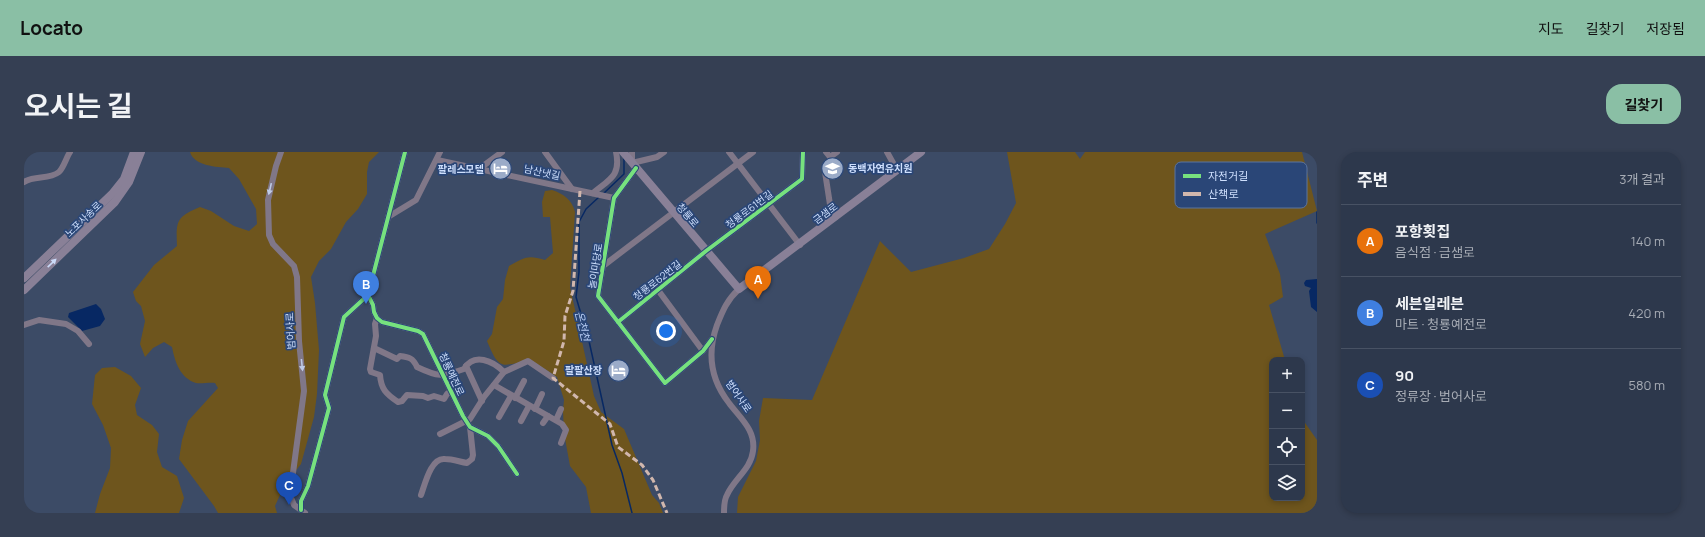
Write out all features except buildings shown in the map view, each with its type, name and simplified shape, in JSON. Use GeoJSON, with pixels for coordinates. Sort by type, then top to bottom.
{"type":"FeatureCollection","features":[{"type":"Feature","properties":{"kind":"main road","name":"노포사송로"},"geometry":{"type":"LineString","coordinates":[[24,278],[112,194],[124,179],[134,152]]}},
{"type":"Feature","properties":{"kind":"main road","name":"노포사송로"},"geometry":{"type":"LineString","coordinates":[[24,290],[115,202],[129,182],[141,152]]}},
{"type":"Feature","properties":{"kind":"main road","name":"금샘로"},"geometry":{"type":"LineString","coordinates":[[739,289],[800,245],[921,152]]}},
{"type":"Feature","properties":{"kind":"main road","name":"청룡로"},"geometry":{"type":"LineString","coordinates":[[627,153],[634,166],[739,289]]}},
{"type":"Feature","properties":{"kind":"street"},"geometry":{"type":"LineString","coordinates":[[24,182],[28,179],[48,176],[59,172],[70,152]]}},
{"type":"Feature","properties":{"kind":"street","name":"범어사로"},"geometry":{"type":"LineString","coordinates":[[281,152],[268,200],[269,235],[273,244],[294,266],[297,277],[299,341],[304,391],[290,495],[294,505],[303,512]]}},
{"type":"Feature","properties":{"kind":"street"},"geometry":{"type":"LineString","coordinates":[[303,512],[301,502],[308,486],[329,408],[325,395],[344,317],[368,295],[405,152]]}},
{"type":"Feature","properties":{"kind":"street"},"geometry":{"type":"LineString","coordinates":[[388,217],[416,200],[440,152]]}},
{"type":"Feature","properties":{"kind":"street"},"geometry":{"type":"LineString","coordinates":[[479,169],[502,152]]}},
{"type":"Feature","properties":{"kind":"street"},"geometry":{"type":"LineString","coordinates":[[545,152],[572,189]]}},
{"type":"Feature","properties":{"kind":"street"},"geometry":{"type":"LineString","coordinates":[[593,193],[610,180],[617,170],[618,164],[616,152]]}},
{"type":"Feature","properties":{"kind":"street"},"geometry":{"type":"LineString","coordinates":[[634,166],[657,157],[664,152]]}},
{"type":"Feature","properties":{"kind":"street"},"geometry":{"type":"LineString","coordinates":[[729,152],[800,245]]}},
{"type":"Feature","properties":{"kind":"street"},"geometry":{"type":"LineString","coordinates":[[603,266],[753,152]]}},
{"type":"Feature","properties":{"kind":"street","name":"청룡로61번길"},"geometry":{"type":"LineString","coordinates":[[706,252],[802,179],[803,152]]}},
{"type":"Feature","properties":{"kind":"street"},"geometry":{"type":"LineString","coordinates":[[836,217],[831,211],[825,172],[831,165],[828,155],[837,152]]}},
{"type":"Feature","properties":{"kind":"street"},"geometry":{"type":"LineString","coordinates":[[887,152],[897,170]]}},
{"type":"Feature","properties":{"kind":"street","name":"남산냇길"},"geometry":{"type":"LineString","coordinates":[[437,160],[614,198]]}},
{"type":"Feature","properties":{"kind":"street","name":"놀이마당로"},"geometry":{"type":"LineString","coordinates":[[634,166],[614,198],[598,296],[665,383],[703,351],[712,339]]}},
{"type":"Feature","properties":{"kind":"street","name":"청룡로62번길"},"geometry":{"type":"LineString","coordinates":[[618,322],[706,252]]}},
{"type":"Feature","properties":{"kind":"street","name":"범어사로"},"geometry":{"type":"LineString","coordinates":[[724,513],[727,495],[749,465],[753,451],[753,440],[746,424],[728,403],[718,385],[713,368],[711,352],[712,339],[724,306],[729,298],[739,289]]}},
{"type":"Feature","properties":{"kind":"street","name":"청룡로62번길"},"geometry":{"type":"LineString","coordinates":[[658,290],[703,351]]}},
{"type":"Feature","properties":{"kind":"street"},"geometry":{"type":"LineString","coordinates":[[368,295],[377,318],[375,324],[376,336],[370,369],[371,372],[380,375],[382,388],[398,402],[402,401],[407,395],[428,398],[434,396],[444,399],[451,391]]}},
{"type":"Feature","properties":{"kind":"street","name":"청룡예전로"},"geometry":{"type":"LineString","coordinates":[[377,318],[382,322],[418,331],[423,334],[470,427],[488,436],[509,460],[517,474]]}},
{"type":"Feature","properties":{"kind":"street"},"geometry":{"type":"LineString","coordinates":[[24,325],[39,320],[60,323],[78,331],[89,344]]}},
{"type":"Feature","properties":{"kind":"street"},"geometry":{"type":"LineString","coordinates":[[374,348],[397,359],[400,356],[408,357],[417,367],[436,376],[464,370],[466,366],[476,360],[482,359],[490,361],[504,372]]}},
{"type":"Feature","properties":{"kind":"street"},"geometry":{"type":"LineString","coordinates":[[440,434],[473,416],[482,401],[504,372],[528,361],[553,378]]}},
{"type":"Feature","properties":{"kind":"street"},"geometry":{"type":"LineString","coordinates":[[466,366],[482,401]]}},
{"type":"Feature","properties":{"kind":"street"},"geometry":{"type":"LineString","coordinates":[[499,417],[524,381]]}},
{"type":"Feature","properties":{"kind":"street"},"geometry":{"type":"LineString","coordinates":[[494,386],[565,426],[566,430],[561,443]]}},
{"type":"Feature","properties":{"kind":"street"},"geometry":{"type":"LineString","coordinates":[[521,421],[542,394]]}},
{"type":"Feature","properties":{"kind":"street"},"geometry":{"type":"LineString","coordinates":[[556,420],[561,409]]}},
{"type":"Feature","properties":{"kind":"street"},"geometry":{"type":"LineString","coordinates":[[543,423],[548,416]]}},
{"type":"Feature","properties":{"kind":"street"},"geometry":{"type":"LineString","coordinates":[[420,495],[434,462],[440,459],[445,459],[467,463],[472,459],[473,455],[470,427]]}},
{"type":"Feature","properties":{"kind":"shaded area"},"geometry":{"type":"Polygon","coordinates":[[[190,152],[379,152],[369,162],[367,172],[367,194],[358,209],[346,222],[331,249],[319,261],[311,277],[319,350],[317,394],[314,417],[301,464],[284,486],[275,506],[277,513],[218,513],[179,459],[182,440],[188,421],[218,388],[215,383],[196,383],[190,381],[179,369],[172,347],[164,342],[153,348],[145,357],[140,344],[145,321],[141,306],[136,301],[133,292],[154,265],[177,246],[178,225],[182,217],[200,207],[211,211],[234,226],[249,231],[257,224],[256,209],[239,179],[229,168],[201,163],[192,157],[190,152]]]}},
{"type":"Feature","properties":{"kind":"shaded area"},"geometry":{"type":"Polygon","coordinates":[[[1007,152],[1075,152],[1080,159],[1085,152],[1302,152],[1305,162],[1175,162],[1175,208],[1307,208],[1307,172],[1317,211],[1265,234],[1280,274],[1283,297],[1269,305],[1284,357],[1269,357],[1269,501],[1305,501],[1305,423],[1317,440],[1317,513],[737,513],[738,497],[756,461],[760,440],[759,421],[763,398],[812,400],[880,241],[911,272],[964,258],[989,249],[1016,203],[1007,152]]]}},
{"type":"Feature","properties":{"kind":"shaded area"},"geometry":{"type":"Polygon","coordinates":[[[552,190],[567,198],[572,204],[575,212],[570,287],[594,396],[601,412],[624,429],[652,495],[659,503],[663,513],[591,513],[586,487],[570,466],[564,433],[564,400],[557,377],[531,360],[508,365],[499,362],[491,351],[487,341],[492,334],[497,307],[503,299],[505,280],[509,266],[530,257],[545,260],[553,253],[550,217],[543,217],[542,202],[545,191],[552,190]]]}},
{"type":"Feature","properties":{"kind":"shaded area"},"geometry":{"type":"Polygon","coordinates":[[[115,367],[131,376],[141,388],[135,405],[137,415],[152,425],[159,434],[157,452],[162,467],[177,476],[184,498],[179,513],[95,513],[100,494],[110,468],[111,448],[103,425],[92,404],[95,375],[102,368],[115,367]]]}},
{"type":"Feature","properties":{"kind":"water"},"geometry":{"type":"Polygon","coordinates":[[[1317,279],[1317,312],[1311,307],[1309,291],[1311,288],[1305,286],[1304,283],[1306,280],[1317,279]]]}},
{"type":"Feature","properties":{"kind":"water"},"geometry":{"type":"Polygon","coordinates":[[[96,304],[101,309],[105,319],[100,326],[82,331],[68,317],[69,313],[96,304]]]}},
{"type":"Feature","properties":{"kind":"waterway","name":"온천천"},"geometry":{"type":"LineString","coordinates":[[603,194],[624,174],[624,158]]}},
{"type":"Feature","properties":{"kind":"waterway","name":"온천천"},"geometry":{"type":"LineString","coordinates":[[599,197],[586,209],[579,222],[579,272],[576,297],[589,341],[612,445],[622,473],[632,513]]}},
{"type":"Feature","properties":{"kind":"waterway"},"geometry":{"type":"LineString","coordinates":[[1317,212],[1317,223]]}},
{"type":"Feature","properties":{"kind":"marked path"},"geometry":{"type":"LineString","coordinates":[[580,191],[573,291],[565,316],[564,341],[553,378],[610,424],[618,447],[642,465],[653,480],[667,513]]}},
{"type":"Feature","properties":{"kind":"cycle path"},"geometry":{"type":"LineString","coordinates":[[301,510],[301,501],[308,486],[329,408],[325,395],[344,317],[368,295],[405,152]]}},
{"type":"Feature","properties":{"kind":"cycle path"},"geometry":{"type":"LineString","coordinates":[[618,322],[706,251],[802,179],[803,152]]}},
{"type":"Feature","properties":{"kind":"cycle path"},"geometry":{"type":"LineString","coordinates":[[636,168],[614,198],[598,296],[665,383],[703,351],[712,339]]}},
{"type":"Feature","properties":{"kind":"cycle path"},"geometry":{"type":"LineString","coordinates":[[368,295],[377,318],[382,322],[418,331],[423,334],[463,416],[470,427],[488,436],[498,446],[517,474]]}},
{"type":"Feature","properties":{"kind":"place","name":"동백자연유치원"},"geometry":{"type":"Point","coordinates":[833,168]}},
{"type":"Feature","properties":{"kind":"place","name":"팔레스모텔"},"geometry":{"type":"Point","coordinates":[500,169]}},
{"type":"Feature","properties":{"kind":"place","name":"포항횟집"},"geometry":{"type":"Point","coordinates":[758,299]}},
{"type":"Feature","properties":{"kind":"place","name":"세븐일레븐"},"geometry":{"type":"Point","coordinates":[366,304]}},
{"type":"Feature","properties":{"kind":"place","name":"팔팔산장"},"geometry":{"type":"Point","coordinates":[618,370]}},
{"type":"Feature","properties":{"kind":"place","name":"90"},"geometry":{"type":"Point","coordinates":[289,505]}}]}
